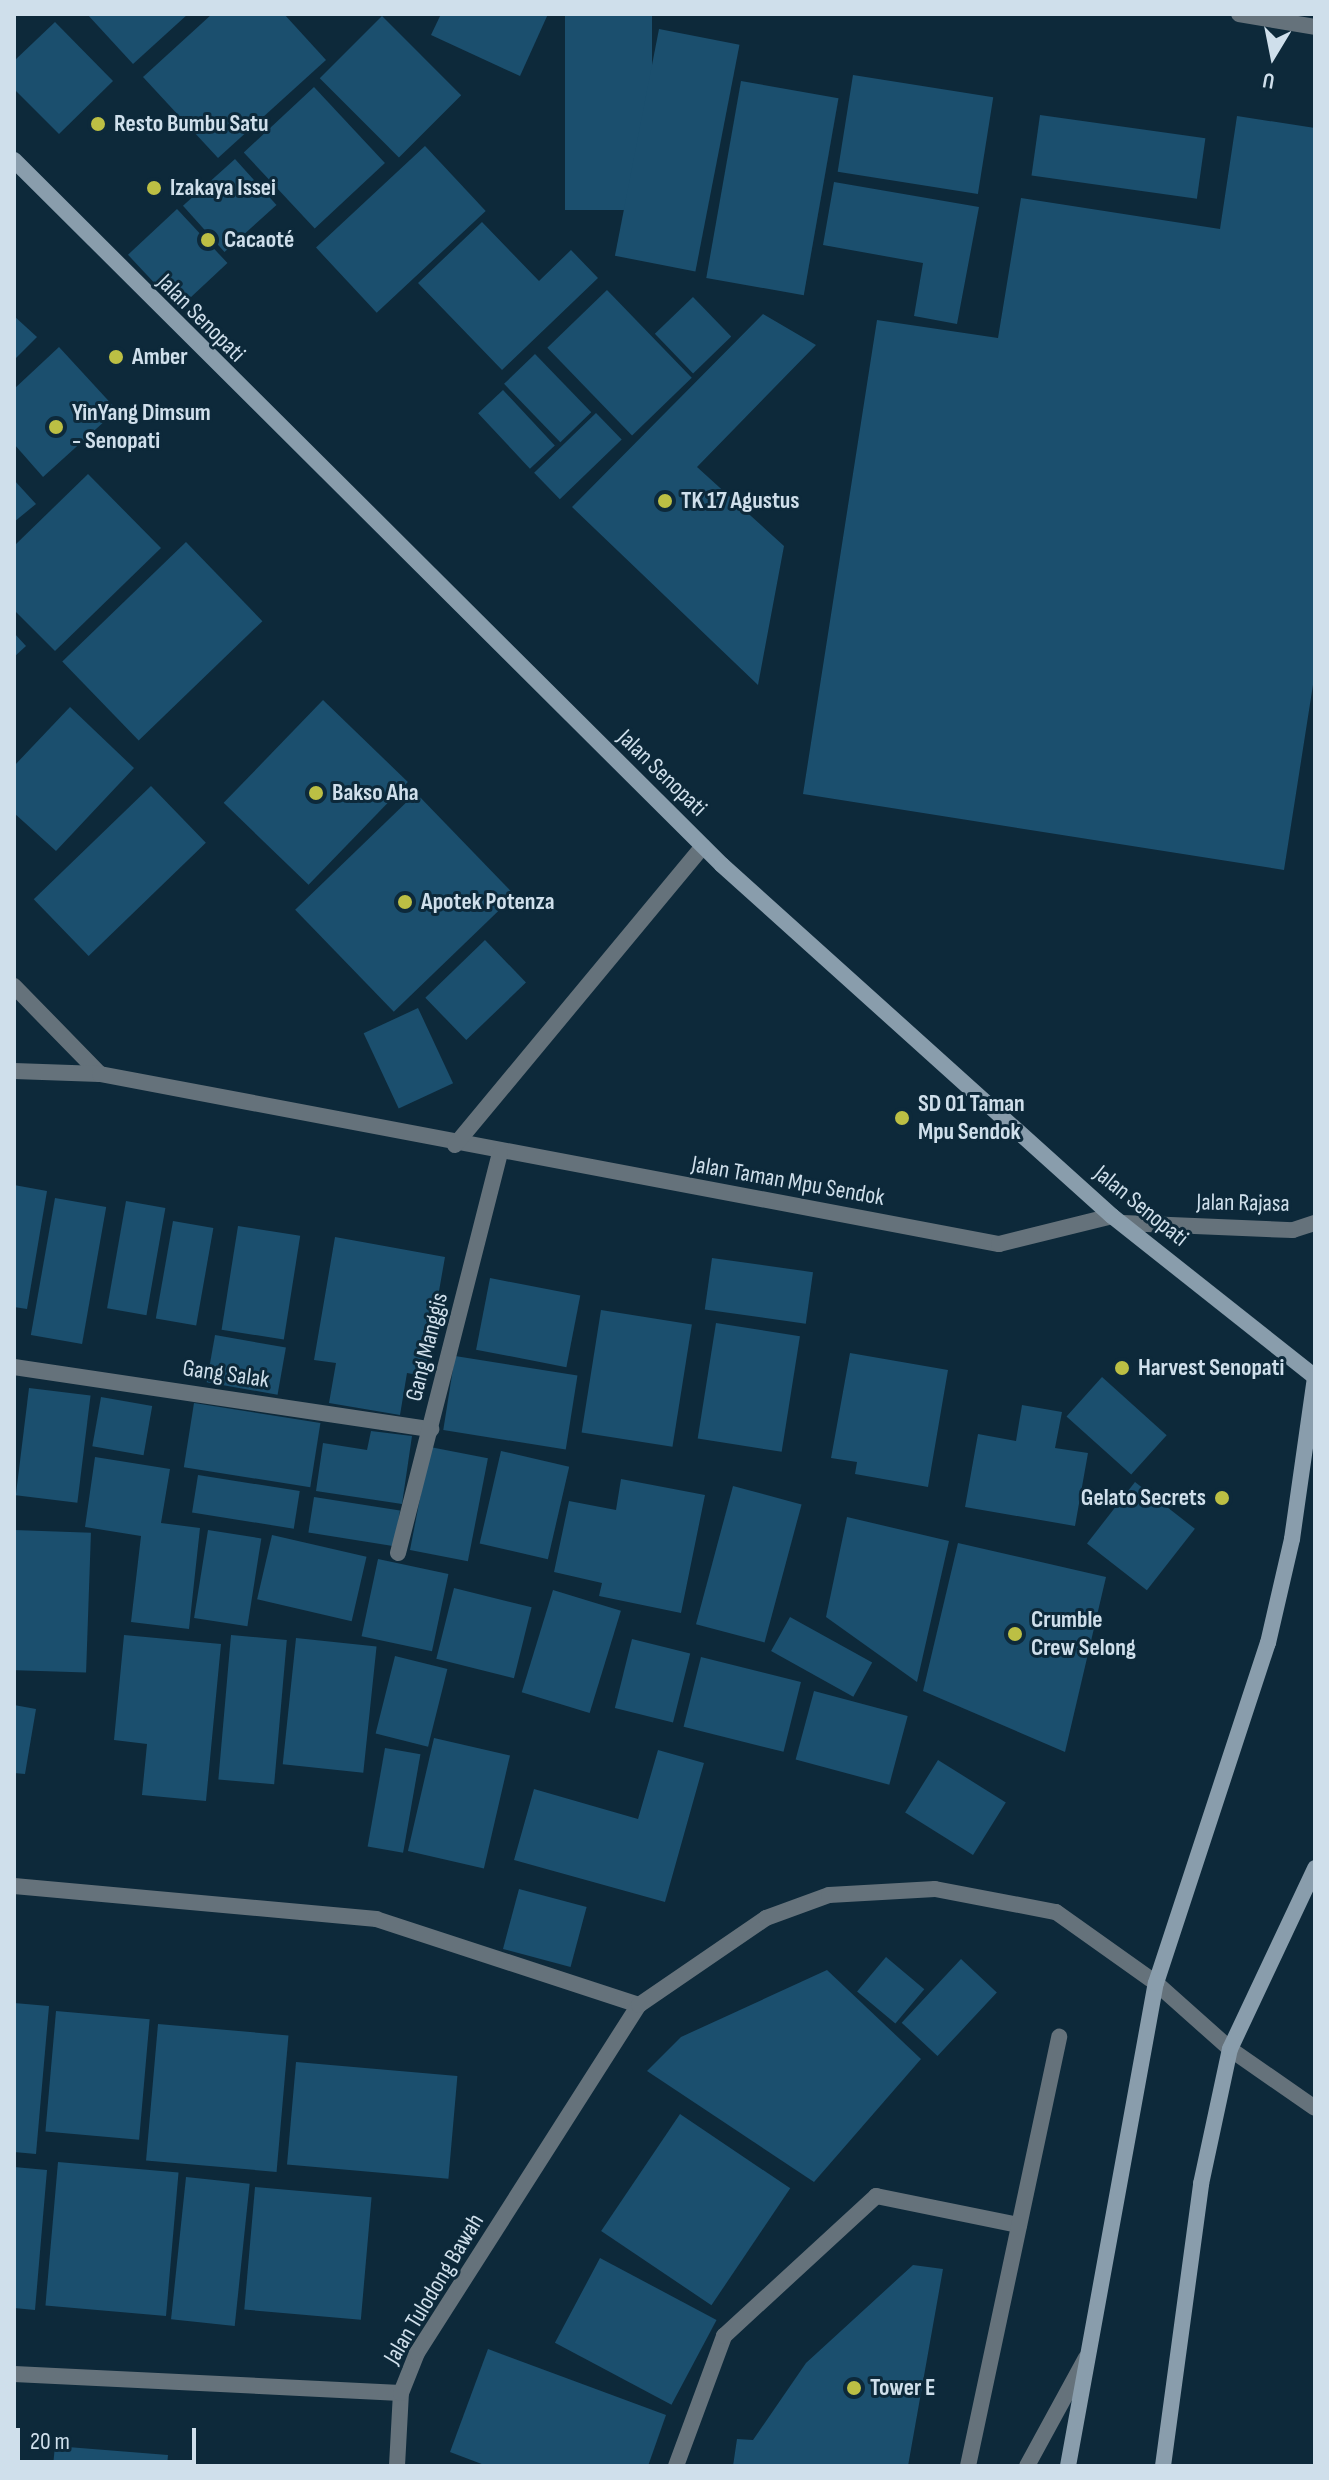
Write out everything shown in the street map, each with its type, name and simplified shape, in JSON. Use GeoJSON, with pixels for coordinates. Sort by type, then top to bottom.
{"type":"FeatureCollection","features":[{"type":"Feature","properties":{"kind":"main road","name":"Jalan Senopati"},"geometry":{"type":"LineString","coordinates":[[14,160],[703,846],[1117,1220],[1315,1377]]}},
{"type":"Feature","properties":{"kind":"main road"},"geometry":{"type":"LineString","coordinates":[[1068,2466],[1156,1983],[1268,1643],[1292,1539],[1315,1377]]}},
{"type":"Feature","properties":{"kind":"main road"},"geometry":{"type":"LineString","coordinates":[[1163,2466],[1201,2184],[1230,2049],[1315,1868]]}},
{"type":"Feature","properties":{"kind":"street"},"geometry":{"type":"LineString","coordinates":[[1239,14],[1315,27]]}},
{"type":"Feature","properties":{"kind":"street"},"geometry":{"type":"LineString","coordinates":[[455,1145],[703,846]]}},
{"type":"Feature","properties":{"kind":"street"},"geometry":{"type":"LineString","coordinates":[[14,986],[100,1074]]}},
{"type":"Feature","properties":{"kind":"street","name":"Jalan Taman Mpu Sendok"},"geometry":{"type":"LineString","coordinates":[[14,1071],[100,1074],[455,1145],[999,1244],[1117,1220]]}},
{"type":"Feature","properties":{"kind":"street","name":"Gang Manggis"},"geometry":{"type":"LineString","coordinates":[[398,1553],[500,1153]]}},
{"type":"Feature","properties":{"kind":"street","name":"Jalan Rajasa"},"geometry":{"type":"LineString","coordinates":[[1117,1220],[1293,1230],[1315,1223]]}},
{"type":"Feature","properties":{"kind":"street","name":"Gang Salak"},"geometry":{"type":"LineString","coordinates":[[14,1367],[431,1429]]}},
{"type":"Feature","properties":{"kind":"street"},"geometry":{"type":"LineString","coordinates":[[14,1886],[376,1919],[639,2005]]}},
{"type":"Feature","properties":{"kind":"street","name":"Jalan Tulodong Bawah"},"geometry":{"type":"LineString","coordinates":[[14,2374],[401,2393],[417,2353],[639,2005],[766,1918],[829,1895],[935,1889],[1056,1912],[1156,1983],[1230,2049],[1315,2108]]}},
{"type":"Feature","properties":{"kind":"street"},"geometry":{"type":"LineString","coordinates":[[968,2466],[1059,2037]]}},
{"type":"Feature","properties":{"kind":"street"},"geometry":{"type":"LineString","coordinates":[[676,2466],[724,2336],[876,2196],[1019,2225]]}},
{"type":"Feature","properties":{"kind":"street"},"geometry":{"type":"LineString","coordinates":[[1027,2466],[1089,2353]]}},
{"type":"Feature","properties":{"kind":"street"},"geometry":{"type":"LineString","coordinates":[[397,2466],[401,2393]]}},
{"type":"Feature","properties":{"kind":"building"},"geometry":{"type":"Polygon","coordinates":[[[87,14],[188,14],[133,64],[87,14]]]}},
{"type":"Feature","properties":{"kind":"building"},"geometry":{"type":"Polygon","coordinates":[[[212,14],[284,14],[326,60],[218,158],[143,77],[212,14]]]}},
{"type":"Feature","properties":{"kind":"building"},"geometry":{"type":"Polygon","coordinates":[[[441,14],[548,14],[520,76],[431,35],[441,14]]]}},
{"type":"Feature","properties":{"kind":"building"},"geometry":{"type":"Polygon","coordinates":[[[565,14],[652,14],[652,210],[565,210],[565,14]]]}},
{"type":"Feature","properties":{"kind":"building"},"geometry":{"type":"Polygon","coordinates":[[[382,16],[461,95],[399,157],[320,78],[382,16]]]}},
{"type":"Feature","properties":{"kind":"building"},"geometry":{"type":"Polygon","coordinates":[[[55,22],[113,81],[59,134],[14,89],[14,61],[55,22]]]}},
{"type":"Feature","properties":{"kind":"building"},"geometry":{"type":"Polygon","coordinates":[[[659,29],[739,45],[695,271],[615,256],[659,29]]]}},
{"type":"Feature","properties":{"kind":"building"},"geometry":{"type":"Polygon","coordinates":[[[853,75],[993,97],[978,194],[838,172],[853,75]]]}},
{"type":"Feature","properties":{"kind":"building"},"geometry":{"type":"Polygon","coordinates":[[[741,81],[838,98],[804,295],[706,278],[741,81]]]}},
{"type":"Feature","properties":{"kind":"building"},"geometry":{"type":"Polygon","coordinates":[[[314,87],[385,163],[315,229],[244,152],[314,87]]]}},
{"type":"Feature","properties":{"kind":"building"},"geometry":{"type":"Polygon","coordinates":[[[1040,115],[1205,138],[1197,199],[1032,175],[1040,115]]]}},
{"type":"Feature","properties":{"kind":"building"},"geometry":{"type":"Polygon","coordinates":[[[1237,116],[1315,128],[1315,672],[1284,870],[803,794],[877,320],[998,338],[1021,198],[1220,229],[1237,116]]]}},
{"type":"Feature","properties":{"kind":"building"},"geometry":{"type":"Polygon","coordinates":[[[425,146],[486,211],[377,313],[316,248],[425,146]]]}},
{"type":"Feature","properties":{"kind":"building"},"geometry":{"type":"Polygon","coordinates":[[[235,159],[276,205],[224,252],[183,206],[235,159]]]}},
{"type":"Feature","properties":{"kind":"building"},"geometry":{"type":"Polygon","coordinates":[[[834,182],[979,207],[957,324],[914,316],[923,263],[823,245],[834,182]]]}},
{"type":"Feature","properties":{"kind":"building"},"geometry":{"type":"Polygon","coordinates":[[[177,209],[227,263],[178,309],[128,255],[177,209]]]}},
{"type":"Feature","properties":{"kind":"building"},"geometry":{"type":"Polygon","coordinates":[[[482,222],[539,281],[571,250],[598,278],[502,370],[418,283],[482,222]]]}},
{"type":"Feature","properties":{"kind":"building"},"geometry":{"type":"Polygon","coordinates":[[[607,290],[692,378],[632,435],[547,348],[607,290]]]}},
{"type":"Feature","properties":{"kind":"building"},"geometry":{"type":"Polygon","coordinates":[[[693,297],[731,337],[693,373],[655,334],[693,297]]]}},
{"type":"Feature","properties":{"kind":"building"},"geometry":{"type":"Polygon","coordinates":[[[763,314],[816,345],[697,467],[784,546],[758,685],[572,507],[763,314]]]}},
{"type":"Feature","properties":{"kind":"building"},"geometry":{"type":"Polygon","coordinates":[[[14,316],[37,337],[14,360],[14,316]]]}},
{"type":"Feature","properties":{"kind":"building","name":"YinYang Dimsum - Senopati"},"geometry":{"type":"Polygon","coordinates":[[[59,347],[117,410],[43,477],[14,444],[14,389],[59,347]]]}},
{"type":"Feature","properties":{"kind":"building"},"geometry":{"type":"Polygon","coordinates":[[[535,354],[591,412],[560,442],[504,384],[535,354]]]}},
{"type":"Feature","properties":{"kind":"building"},"geometry":{"type":"Polygon","coordinates":[[[503,390],[555,446],[530,469],[478,413],[503,390]]]}},
{"type":"Feature","properties":{"kind":"building"},"geometry":{"type":"Polygon","coordinates":[[[596,413],[622,440],[560,499],[534,473],[596,413]]]}},
{"type":"Feature","properties":{"kind":"building"},"geometry":{"type":"Polygon","coordinates":[[[88,474],[161,548],[55,651],[14,610],[14,546],[88,474]]]}},
{"type":"Feature","properties":{"kind":"building"},"geometry":{"type":"Polygon","coordinates":[[[14,480],[36,504],[14,522],[14,480]]]}},
{"type":"Feature","properties":{"kind":"building"},"geometry":{"type":"Polygon","coordinates":[[[186,542],[262,621],[139,741],[62,661],[186,542]]]}},
{"type":"Feature","properties":{"kind":"building"},"geometry":{"type":"Polygon","coordinates":[[[14,633],[26,646],[14,657],[14,633]]]}},
{"type":"Feature","properties":{"kind":"building","name":"Bakso Aha"},"geometry":{"type":"Polygon","coordinates":[[[323,700],[408,782],[309,885],[224,803],[323,700]]]}},
{"type":"Feature","properties":{"kind":"building"},"geometry":{"type":"Polygon","coordinates":[[[70,707],[134,768],[56,851],[14,813],[14,766],[70,707]]]}},
{"type":"Feature","properties":{"kind":"building"},"geometry":{"type":"Polygon","coordinates":[[[151,786],[206,843],[89,956],[34,899],[151,786]]]}},
{"type":"Feature","properties":{"kind":"building","name":"Apotek Potenza"},"geometry":{"type":"Polygon","coordinates":[[[416,793],[515,895],[394,1012],[295,910],[416,793]]]}},
{"type":"Feature","properties":{"kind":"building"},"geometry":{"type":"Polygon","coordinates":[[[485,940],[526,982],[466,1040],[425,998],[485,940]]]}},
{"type":"Feature","properties":{"kind":"building"},"geometry":{"type":"Polygon","coordinates":[[[418,1008],[453,1083],[399,1109],[364,1033],[418,1008]]]}},
{"type":"Feature","properties":{"kind":"building"},"geometry":{"type":"Polygon","coordinates":[[[14,1185],[47,1191],[27,1309],[14,1307],[14,1185]]]}},
{"type":"Feature","properties":{"kind":"building"},"geometry":{"type":"Polygon","coordinates":[[[55,1198],[106,1207],[82,1344],[31,1335],[55,1198]]]}},
{"type":"Feature","properties":{"kind":"building"},"geometry":{"type":"Polygon","coordinates":[[[126,1201],[165,1208],[146,1315],[107,1308],[126,1201]]]}},
{"type":"Feature","properties":{"kind":"building"},"geometry":{"type":"Polygon","coordinates":[[[173,1221],[213,1228],[196,1326],[156,1318],[173,1221]]]}},
{"type":"Feature","properties":{"kind":"building"},"geometry":{"type":"Polygon","coordinates":[[[238,1226],[300,1236],[284,1340],[222,1330],[238,1226]]]}},
{"type":"Feature","properties":{"kind":"building"},"geometry":{"type":"Polygon","coordinates":[[[335,1237],[445,1257],[424,1376],[407,1373],[400,1415],[329,1403],[336,1363],[314,1360],[335,1237]]]}},
{"type":"Feature","properties":{"kind":"building"},"geometry":{"type":"Polygon","coordinates":[[[712,1258],[813,1272],[806,1324],[705,1309],[712,1258]]]}},
{"type":"Feature","properties":{"kind":"building"},"geometry":{"type":"Polygon","coordinates":[[[490,1278],[580,1296],[566,1367],[476,1350],[490,1278]]]}},
{"type":"Feature","properties":{"kind":"building"},"geometry":{"type":"Polygon","coordinates":[[[601,1310],[692,1324],[672,1447],[582,1432],[601,1310]]]}},
{"type":"Feature","properties":{"kind":"building"},"geometry":{"type":"Polygon","coordinates":[[[716,1323],[800,1336],[782,1452],[698,1439],[716,1323]]]}},
{"type":"Feature","properties":{"kind":"building"},"geometry":{"type":"Polygon","coordinates":[[[215,1335],[286,1348],[278,1395],[207,1382],[215,1335]]]}},
{"type":"Feature","properties":{"kind":"building"},"geometry":{"type":"Polygon","coordinates":[[[850,1353],[948,1370],[928,1487],[855,1474],[857,1462],[831,1458],[850,1353]]]}},
{"type":"Feature","properties":{"kind":"building"},"geometry":{"type":"Polygon","coordinates":[[[455,1356],[577,1375],[566,1449],[443,1430],[455,1356]]]}},
{"type":"Feature","properties":{"kind":"building"},"geometry":{"type":"Polygon","coordinates":[[[1102,1377],[1167,1435],[1131,1475],[1067,1416],[1102,1377]]]}},
{"type":"Feature","properties":{"kind":"building"},"geometry":{"type":"Polygon","coordinates":[[[29,1388],[91,1396],[77,1503],[16,1495],[29,1388]]]}},
{"type":"Feature","properties":{"kind":"building"},"geometry":{"type":"Polygon","coordinates":[[[101,1397],[152,1406],[144,1455],[92,1446],[101,1397]]]}},
{"type":"Feature","properties":{"kind":"building"},"geometry":{"type":"Polygon","coordinates":[[[194,1403],[320,1423],[310,1487],[184,1467],[194,1403]]]}},
{"type":"Feature","properties":{"kind":"building"},"geometry":{"type":"Polygon","coordinates":[[[1022,1405],[1062,1412],[1055,1448],[1088,1453],[1075,1526],[965,1507],[978,1434],[1016,1441],[1022,1405]]]}},
{"type":"Feature","properties":{"kind":"building"},"geometry":{"type":"Polygon","coordinates":[[[371,1431],[412,1436],[402,1504],[316,1491],[323,1443],[367,1450],[371,1431]]]}},
{"type":"Feature","properties":{"kind":"building"},"geometry":{"type":"Polygon","coordinates":[[[430,1447],[488,1458],[468,1561],[410,1550],[430,1447]]]}},
{"type":"Feature","properties":{"kind":"building"},"geometry":{"type":"Polygon","coordinates":[[[501,1451],[569,1467],[548,1559],[480,1544],[501,1451]]]}},
{"type":"Feature","properties":{"kind":"building"},"geometry":{"type":"Polygon","coordinates":[[[95,1457],[170,1469],[161,1523],[200,1528],[189,1629],[131,1622],[141,1536],[85,1527],[95,1457]]]}},
{"type":"Feature","properties":{"kind":"building"},"geometry":{"type":"Polygon","coordinates":[[[198,1475],[300,1491],[294,1529],[192,1513],[198,1475]]]}},
{"type":"Feature","properties":{"kind":"building"},"geometry":{"type":"Polygon","coordinates":[[[621,1479],[705,1495],[681,1613],[599,1596],[602,1583],[554,1572],[569,1501],[616,1510],[621,1479]]]}},
{"type":"Feature","properties":{"kind":"building"},"geometry":{"type":"Polygon","coordinates":[[[1135,1482],[1195,1529],[1147,1590],[1087,1543],[1135,1482]]]}},
{"type":"Feature","properties":{"kind":"building"},"geometry":{"type":"Polygon","coordinates":[[[733,1486],[802,1504],[765,1643],[696,1624],[733,1486]]]}},
{"type":"Feature","properties":{"kind":"building"},"geometry":{"type":"Polygon","coordinates":[[[314,1497],[400,1511],[394,1546],[308,1533],[314,1497]]]}},
{"type":"Feature","properties":{"kind":"building"},"geometry":{"type":"Polygon","coordinates":[[[847,1517],[949,1541],[917,1682],[826,1617],[847,1517]]]}},
{"type":"Feature","properties":{"kind":"building"},"geometry":{"type":"Polygon","coordinates":[[[14,1530],[91,1533],[86,1673],[14,1670],[14,1530]]]}},
{"type":"Feature","properties":{"kind":"building"},"geometry":{"type":"Polygon","coordinates":[[[208,1530],[261,1538],[247,1626],[194,1618],[208,1530]]]}},
{"type":"Feature","properties":{"kind":"building"},"geometry":{"type":"Polygon","coordinates":[[[272,1535],[367,1557],[352,1621],[257,1599],[272,1535]]]}},
{"type":"Feature","properties":{"kind":"building","name":"Crumble Crew Selong"},"geometry":{"type":"Polygon","coordinates":[[[958,1543],[1106,1577],[1065,1752],[923,1691],[958,1543]]]}},
{"type":"Feature","properties":{"kind":"building"},"geometry":{"type":"Polygon","coordinates":[[[378,1559],[448,1574],[432,1651],[362,1636],[378,1559]]]}},
{"type":"Feature","properties":{"kind":"building"},"geometry":{"type":"Polygon","coordinates":[[[454,1588],[532,1607],[514,1678],[436,1659],[454,1588]]]}},
{"type":"Feature","properties":{"kind":"building"},"geometry":{"type":"Polygon","coordinates":[[[553,1590],[621,1611],[590,1713],[522,1692],[553,1590]]]}},
{"type":"Feature","properties":{"kind":"building"},"geometry":{"type":"Polygon","coordinates":[[[790,1617],[872,1663],[853,1697],[771,1651],[790,1617]]]}},
{"type":"Feature","properties":{"kind":"building"},"geometry":{"type":"Polygon","coordinates":[[[124,1635],[221,1644],[206,1801],[142,1795],[147,1744],[114,1740],[124,1635]]]}},
{"type":"Feature","properties":{"kind":"building"},"geometry":{"type":"Polygon","coordinates":[[[231,1635],[287,1640],[274,1784],[218,1779],[231,1635]]]}},
{"type":"Feature","properties":{"kind":"building"},"geometry":{"type":"Polygon","coordinates":[[[296,1638],[377,1646],[363,1773],[283,1764],[296,1638]]]}},
{"type":"Feature","properties":{"kind":"building"},"geometry":{"type":"Polygon","coordinates":[[[632,1639],[690,1654],[673,1722],[615,1708],[632,1639]]]}},
{"type":"Feature","properties":{"kind":"building"},"geometry":{"type":"Polygon","coordinates":[[[395,1656],[447,1669],[428,1747],[376,1734],[395,1656]]]}},
{"type":"Feature","properties":{"kind":"building"},"geometry":{"type":"Polygon","coordinates":[[[701,1657],[801,1682],[784,1752],[684,1727],[701,1657]]]}},
{"type":"Feature","properties":{"kind":"building"},"geometry":{"type":"Polygon","coordinates":[[[814,1691],[908,1716],[889,1785],[796,1760],[814,1691]]]}},
{"type":"Feature","properties":{"kind":"building"},"geometry":{"type":"Polygon","coordinates":[[[14,1705],[36,1709],[25,1774],[14,1773],[14,1705]]]}},
{"type":"Feature","properties":{"kind":"building"},"geometry":{"type":"Polygon","coordinates":[[[434,1738],[510,1756],[484,1869],[408,1851],[434,1738]]]}},
{"type":"Feature","properties":{"kind":"building"},"geometry":{"type":"Polygon","coordinates":[[[385,1748],[420,1754],[403,1853],[368,1846],[385,1748]]]}},
{"type":"Feature","properties":{"kind":"building"},"geometry":{"type":"Polygon","coordinates":[[[658,1750],[704,1763],[665,1902],[514,1860],[534,1789],[638,1819],[658,1750]]]}},
{"type":"Feature","properties":{"kind":"building"},"geometry":{"type":"Polygon","coordinates":[[[938,1760],[1006,1802],[973,1855],[905,1813],[938,1760]]]}},
{"type":"Feature","properties":{"kind":"building"},"geometry":{"type":"Polygon","coordinates":[[[519,1889],[587,1907],[571,1967],[503,1949],[519,1889]]]}},
{"type":"Feature","properties":{"kind":"building"},"geometry":{"type":"Polygon","coordinates":[[[886,1957],[924,1989],[895,2024],[857,1991],[886,1957]]]}},
{"type":"Feature","properties":{"kind":"building"},"geometry":{"type":"Polygon","coordinates":[[[961,1959],[997,1992],[938,2056],[902,2023],[961,1959]]]}},
{"type":"Feature","properties":{"kind":"building"},"geometry":{"type":"Polygon","coordinates":[[[827,1970],[921,2059],[814,2182],[647,2071],[681,2037],[827,1970]]]}},
{"type":"Feature","properties":{"kind":"building"},"geometry":{"type":"Polygon","coordinates":[[[14,2003],[49,2006],[36,2154],[14,2152],[14,2003]]]}},
{"type":"Feature","properties":{"kind":"building"},"geometry":{"type":"Polygon","coordinates":[[[56,2011],[150,2019],[139,2140],[45,2132],[56,2011]]]}},
{"type":"Feature","properties":{"kind":"building"},"geometry":{"type":"Polygon","coordinates":[[[158,2024],[289,2035],[277,2172],[146,2160],[158,2024]]]}},
{"type":"Feature","properties":{"kind":"building"},"geometry":{"type":"Polygon","coordinates":[[[296,2062],[457,2076],[448,2179],[287,2165],[296,2062]]]}},
{"type":"Feature","properties":{"kind":"building"},"geometry":{"type":"Polygon","coordinates":[[[680,2114],[790,2188],[711,2305],[601,2231],[680,2114]]]}},
{"type":"Feature","properties":{"kind":"building"},"geometry":{"type":"Polygon","coordinates":[[[58,2162],[179,2173],[166,2316],[45,2305],[58,2162]]]}},
{"type":"Feature","properties":{"kind":"building"},"geometry":{"type":"Polygon","coordinates":[[[14,2167],[47,2170],[35,2310],[14,2308],[14,2167]]]}},
{"type":"Feature","properties":{"kind":"building"},"geometry":{"type":"Polygon","coordinates":[[[186,2177],[250,2184],[235,2326],[171,2319],[186,2177]]]}},
{"type":"Feature","properties":{"kind":"building"},"geometry":{"type":"Polygon","coordinates":[[[255,2187],[372,2197],[361,2320],[244,2310],[255,2187]]]}},
{"type":"Feature","properties":{"kind":"building"},"geometry":{"type":"Polygon","coordinates":[[[600,2258],[717,2320],[671,2405],[555,2343],[600,2258]]]}},
{"type":"Feature","properties":{"kind":"building","name":"Tower E"},"geometry":{"type":"Polygon","coordinates":[[[913,2265],[943,2269],[908,2466],[733,2466],[737,2439],[753,2440],[806,2363],[913,2265]]]}},
{"type":"Feature","properties":{"kind":"building"},"geometry":{"type":"Polygon","coordinates":[[[488,2349],[666,2415],[648,2466],[487,2466],[450,2452],[488,2349]]]}},
{"type":"Feature","properties":{"kind":"building"},"geometry":{"type":"Polygon","coordinates":[[[55,2446],[168,2455],[167,2466],[53,2466],[55,2446]]]}},
{"type":"Feature","properties":{"kind":"place","name":"Resto Bumbu Satu"},"geometry":{"type":"Point","coordinates":[98,124]}},
{"type":"Feature","properties":{"kind":"place","name":"Izakaya Issei"},"geometry":{"type":"Point","coordinates":[154,188]}},
{"type":"Feature","properties":{"kind":"place","name":"Cacaoté"},"geometry":{"type":"Point","coordinates":[208,240]}},
{"type":"Feature","properties":{"kind":"place","name":"Amber"},"geometry":{"type":"Point","coordinates":[116,357]}},
{"type":"Feature","properties":{"kind":"place","name":"YinYang Dimsum - Senopati"},"geometry":{"type":"Point","coordinates":[56,427]}},
{"type":"Feature","properties":{"kind":"place","name":"TK 17 Agustus"},"geometry":{"type":"Point","coordinates":[665,501]}},
{"type":"Feature","properties":{"kind":"place","name":"Bakso Aha"},"geometry":{"type":"Point","coordinates":[316,793]}},
{"type":"Feature","properties":{"kind":"place","name":"Apotek Potenza"},"geometry":{"type":"Point","coordinates":[405,902]}},
{"type":"Feature","properties":{"kind":"place","name":"SD 01 Taman Mpu Sendok"},"geometry":{"type":"Point","coordinates":[902,1118]}},
{"type":"Feature","properties":{"kind":"place","name":"Harvest Senopati"},"geometry":{"type":"Point","coordinates":[1122,1368]}},
{"type":"Feature","properties":{"kind":"place","name":"Gelato Secrets"},"geometry":{"type":"Point","coordinates":[1222,1498]}},
{"type":"Feature","properties":{"kind":"place","name":"Crumble Crew Selong"},"geometry":{"type":"Point","coordinates":[1015,1634]}},
{"type":"Feature","properties":{"kind":"place","name":"Tower E"},"geometry":{"type":"Point","coordinates":[854,2388]}}]}
